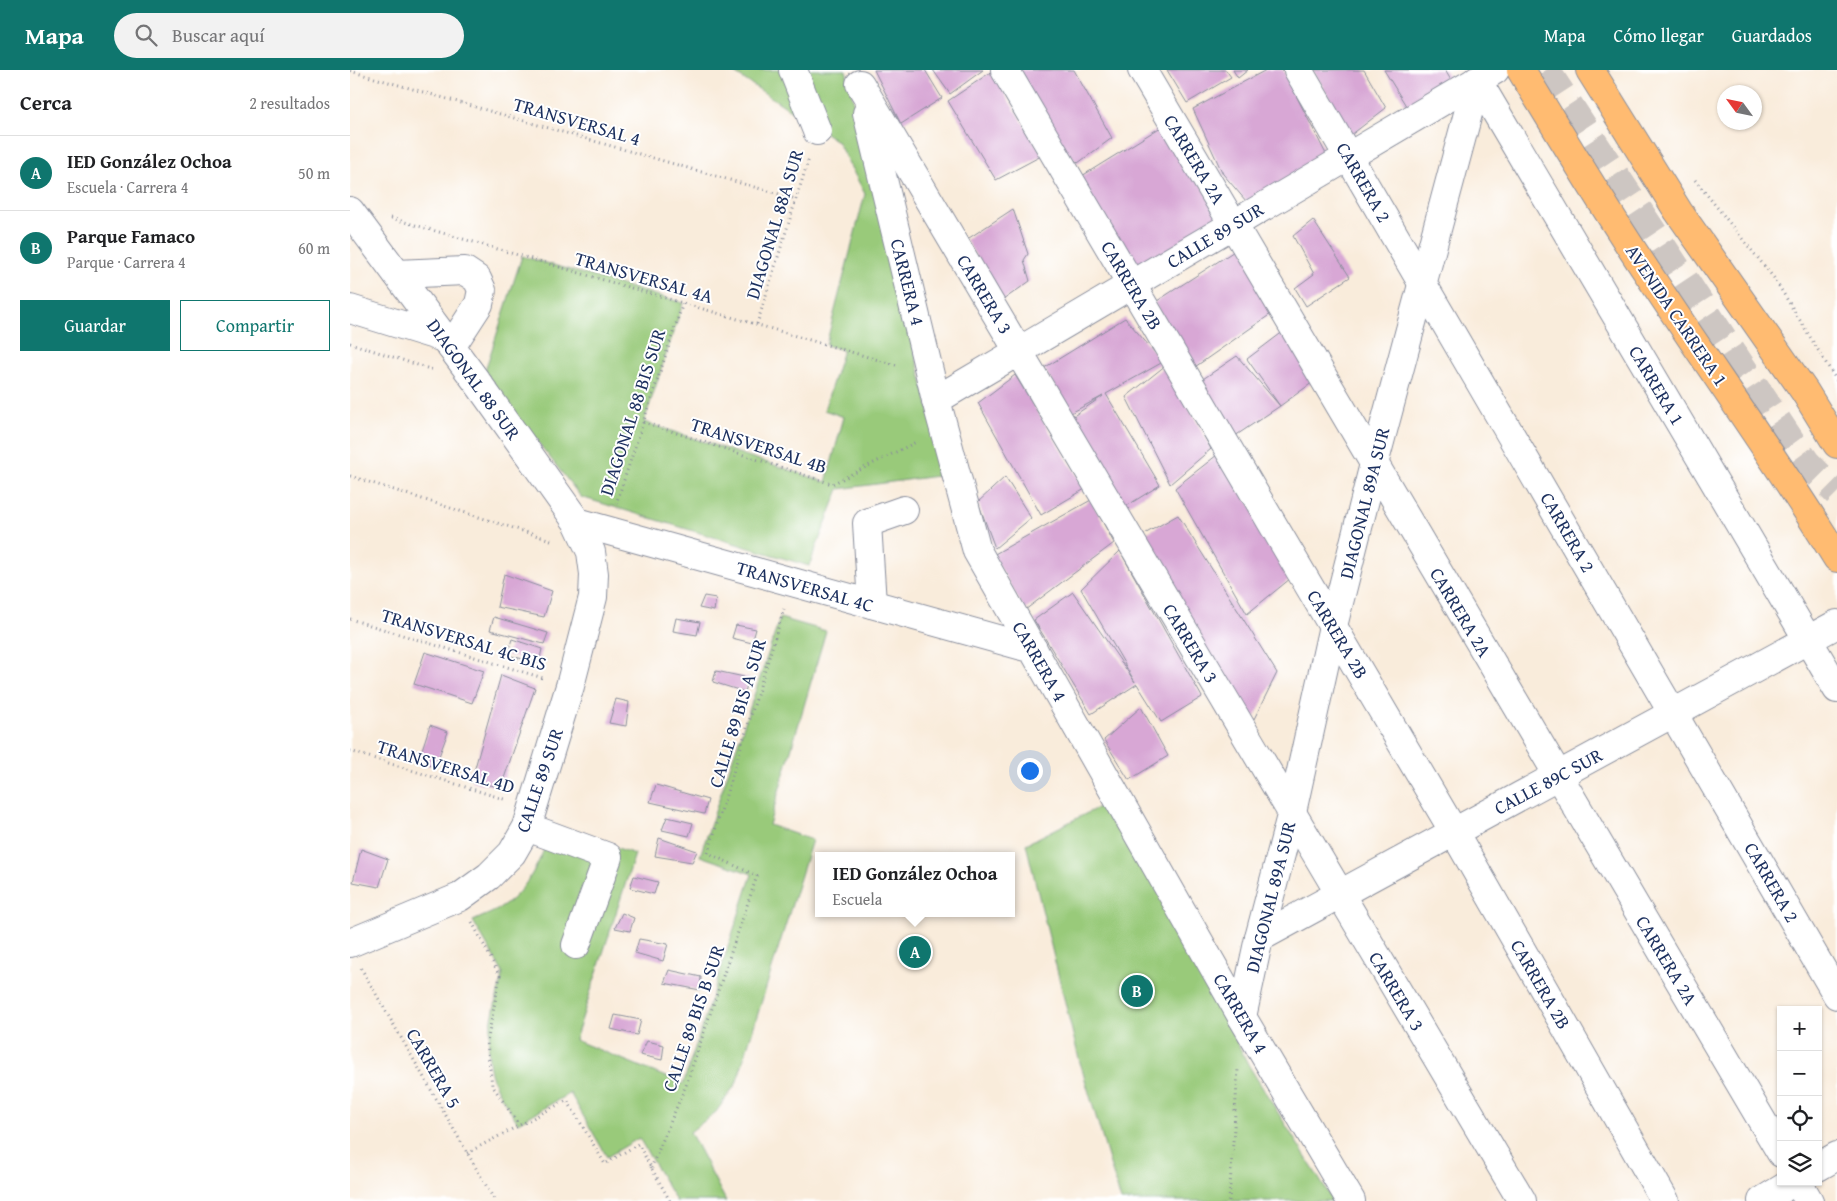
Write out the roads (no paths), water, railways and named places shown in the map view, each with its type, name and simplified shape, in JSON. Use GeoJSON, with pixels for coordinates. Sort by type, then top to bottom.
{"type":"FeatureCollection","features":[{"type":"Feature","properties":{"kind":"highway","name":"AVENIDA CARRERA 1"},"geometry":{"type":"LineString","coordinates":[[1521,70],[1579,167],[1647,272],[1799,496],[1837,558]]}},
{"type":"Feature","properties":{"kind":"highway"},"geometry":{"type":"LineString","coordinates":[[1590,70],[1678,211],[1825,409],[1837,444]]}},
{"type":"Feature","properties":{"kind":"street"},"geometry":{"type":"LineString","coordinates":[[793,70],[817,131]]}},
{"type":"Feature","properties":{"kind":"street","name":"CARRERA 2B"},"geometry":{"type":"LineString","coordinates":[[1005,70],[1454,832],[1665,1201]]}},
{"type":"Feature","properties":{"kind":"street","name":"CARRERA 2A"},"geometry":{"type":"LineString","coordinates":[[1142,70],[1777,1146]]}},
{"type":"Feature","properties":{"kind":"street","name":"CARRERA 2"},"geometry":{"type":"LineString","coordinates":[[1298,70],[1837,995]]}},
{"type":"Feature","properties":{"kind":"street","name":"CALLE 89 SUR"},"geometry":{"type":"LineString","coordinates":[[933,387],[1019,351],[1486,75]]}},
{"type":"Feature","properties":{"kind":"street","name":"DIAGONAL 89A SUR"},"geometry":{"type":"LineString","coordinates":[[1242,1017],[1259,938],[1292,812],[1333,626],[1374,464],[1422,283],[1486,75]]}},
{"type":"Feature","properties":{"kind":"street","name":"CARRERA 1"},"geometry":{"type":"LineString","coordinates":[[1486,75],[1837,689]]}},
{"type":"Feature","properties":{"kind":"street","name":"CARRERA 3"},"geometry":{"type":"LineString","coordinates":[[859,77],[1522,1201]]}},
{"type":"Feature","properties":{"kind":"street","name":"CARRERA 4"},"geometry":{"type":"LineString","coordinates":[[859,77],[933,387],[977,551],[1242,1017],[1351,1201]]}},
{"type":"Feature","properties":{"kind":"street","name":"DIAGONAL 88 SUR"},"geometry":{"type":"LineString","coordinates":[[350,211],[577,522],[591,552]]}},
{"type":"Feature","properties":{"kind":"street"},"geometry":{"type":"LineString","coordinates":[[350,309],[447,342],[480,304],[482,290],[477,279],[465,271],[397,274]]}},
{"type":"Feature","properties":{"kind":"street"},"geometry":{"type":"LineString","coordinates":[[872,604],[867,523],[904,510]]}},
{"type":"Feature","properties":{"kind":"street","name":"TRANSVERSAL 4C"},"geometry":{"type":"LineString","coordinates":[[577,522],[1033,649]]}},
{"type":"Feature","properties":{"kind":"street","name":"CALLE 89 SUR"},"geometry":{"type":"LineString","coordinates":[[355,954],[460,897],[489,876],[512,853],[530,817],[570,686],[593,597],[594,574],[591,552]]}},
{"type":"Feature","properties":{"kind":"street","name":"CALLE 89C SUR"},"geometry":{"type":"LineString","coordinates":[[1259,938],[1837,624]]}},
{"type":"Feature","properties":{"kind":"street"},"geometry":{"type":"LineString","coordinates":[[530,817],[608,857],[576,945]]}},
{"type":"Feature","properties":{"kind":"street"},"geometry":{"type":"LineString","coordinates":[[1822,1165],[1837,1156]]}},
{"type":"Feature","properties":{"kind":"street"},"geometry":{"type":"LineString","coordinates":[[1762,1201],[1786,1186]]}},
{"type":"Feature","properties":{"kind":"street"},"geometry":{"type":"LineString","coordinates":[[1800,1186],[1809,1201]]}},
{"type":"Feature","properties":{"kind":"tunnel"},"geometry":{"type":"LineString","coordinates":[[1546,70],[1791,441],[1807,463],[1837,493]]}},
{"type":"Feature","properties":{"kind":"place","name":"IED González Ochoa"},"geometry":{"type":"Point","coordinates":[915,952]}},
{"type":"Feature","properties":{"kind":"place","name":"Parque Famaco"},"geometry":{"type":"Point","coordinates":[1137,991]}}]}
